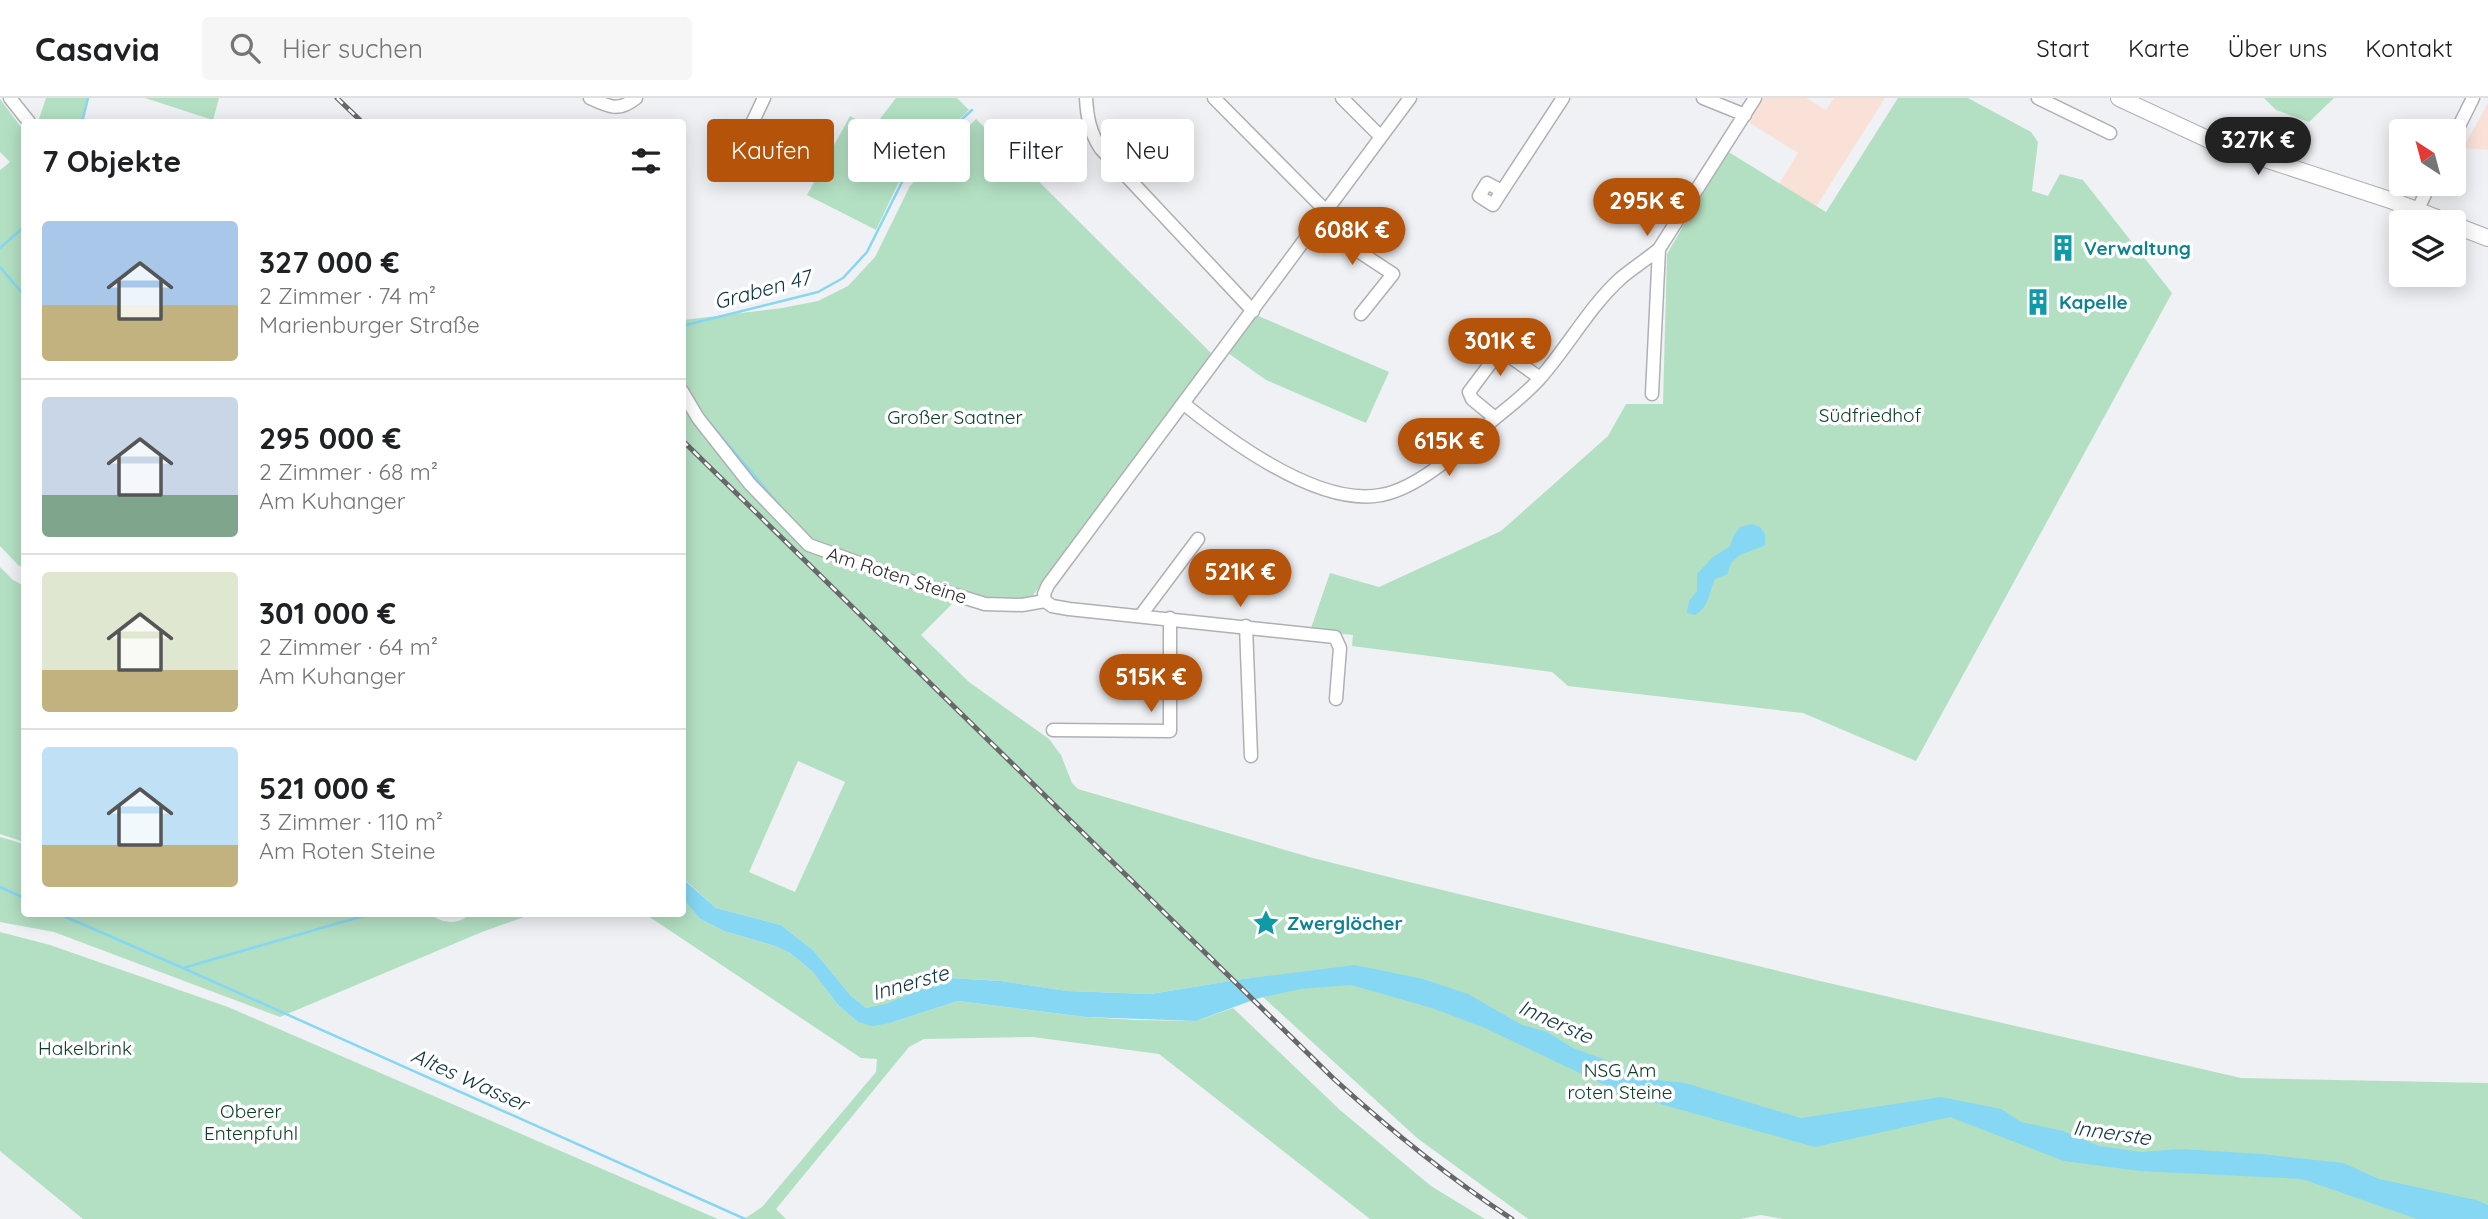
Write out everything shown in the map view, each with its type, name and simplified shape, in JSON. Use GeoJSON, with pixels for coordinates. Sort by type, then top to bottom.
{"type":"FeatureCollection","features":[{"type":"Feature","properties":{"kind":"main road"},"geometry":{"type":"LineString","coordinates":[[2119,98],[2216,144],[2414,210]]}},
{"type":"Feature","properties":{"kind":"main road"},"geometry":{"type":"LineString","coordinates":[[2466,230],[2488,238]]}},
{"type":"Feature","properties":{"kind":"street"},"geometry":{"type":"LineString","coordinates":[[10,98],[27,119]]}},
{"type":"Feature","properties":{"kind":"street"},"geometry":{"type":"LineString","coordinates":[[590,98],[609,106],[624,107],[636,98]]}},
{"type":"Feature","properties":{"kind":"street"},"geometry":{"type":"LineString","coordinates":[[754,119],[764,98]]}},
{"type":"Feature","properties":{"kind":"street"},"geometry":{"type":"LineString","coordinates":[[1086,98],[1087,119],[1101,149],[1253,311]]}},
{"type":"Feature","properties":{"kind":"street"},"geometry":{"type":"LineString","coordinates":[[1213,98],[1326,211]]}},
{"type":"Feature","properties":{"kind":"street"},"geometry":{"type":"LineString","coordinates":[[1342,98],[1381,137]]}},
{"type":"Feature","properties":{"kind":"street"},"geometry":{"type":"LineString","coordinates":[[1045,601],[1044,594],[1048,585],[1410,98]]}},
{"type":"Feature","properties":{"kind":"street"},"geometry":{"type":"LineString","coordinates":[[1502,191],[1563,98]]}},
{"type":"Feature","properties":{"kind":"street"},"geometry":{"type":"LineString","coordinates":[[1703,98],[1745,115]]}},
{"type":"Feature","properties":{"kind":"street"},"geometry":{"type":"LineString","coordinates":[[1184,404],[1233,442],[1301,479],[1342,494],[1361,497],[1399,490],[1465,446],[1540,378],[1620,279],[1659,249],[1755,98]]}},
{"type":"Feature","properties":{"kind":"street"},"geometry":{"type":"LineString","coordinates":[[2038,98],[2110,133]]}},
{"type":"Feature","properties":{"kind":"street"},"geometry":{"type":"LineString","coordinates":[[2462,119],[2473,98]]}},
{"type":"Feature","properties":{"kind":"street"},"geometry":{"type":"LineString","coordinates":[[1317,224],[1393,274],[1361,314]]}},
{"type":"Feature","properties":{"kind":"street"},"geometry":{"type":"LineString","coordinates":[[1652,394],[1659,249]]}},
{"type":"Feature","properties":{"kind":"street"},"geometry":{"type":"LineString","coordinates":[[1495,418],[1472,399],[1469,392],[1493,360],[1503,355],[1512,358],[1540,378]]}},
{"type":"Feature","properties":{"kind":"street","name":"Am Roten Steine"},"geometry":{"type":"LineString","coordinates":[[686,398],[698,418],[750,484],[809,545],[985,604],[1022,605],[1045,601],[1052,606],[1335,637],[1340,648],[1336,699]]}},
{"type":"Feature","properties":{"kind":"street"},"geometry":{"type":"LineString","coordinates":[[1141,615],[1198,539]]}},
{"type":"Feature","properties":{"kind":"street"},"geometry":{"type":"LineString","coordinates":[[1053,730],[1170,731],[1170,618]]}},
{"type":"Feature","properties":{"kind":"street"},"geometry":{"type":"LineString","coordinates":[[1246,626],[1251,756]]}},
{"type":"Feature","properties":{"kind":"shaded area"},"geometry":{"type":"Polygon","coordinates":[[[1763,98],[1806,98],[1826,110],[1834,98],[1885,98],[1816,207],[1779,184],[1798,153],[1748,122],[1763,98]]]}},
{"type":"Feature","properties":{"kind":"shaded area"},"geometry":{"type":"Polygon","coordinates":[[[2488,103],[2488,150],[2466,148],[2466,143],[2488,103]]]}},
{"type":"Feature","properties":{"kind":"green space"},"geometry":{"type":"Polygon","coordinates":[[[46,98],[87,98],[82,119],[39,119],[46,98]]]}},
{"type":"Feature","properties":{"kind":"green space"},"geometry":{"type":"Polygon","coordinates":[[[145,98],[219,98],[213,119],[145,98]]]}},
{"type":"Feature","properties":{"kind":"green space"},"geometry":{"type":"Polygon","coordinates":[[[896,98],[957,98],[969,110],[960,119],[880,119],[896,98]]]}},
{"type":"Feature","properties":{"kind":"green space","name":"Südfriedhof"},"geometry":{"type":"Polygon","coordinates":[[[1898,98],[1968,98],[2031,132],[2038,142],[2032,191],[2048,196],[2060,174],[2083,180],[2172,293],[1916,761],[1803,713],[1568,686],[1552,672],[1352,646],[1353,635],[1310,631],[1330,573],[1379,587],[1501,531],[1608,436],[1626,404],[1663,404],[1667,254],[1727,151],[1826,212],[1898,98]]]}},
{"type":"Feature","properties":{"kind":"green space"},"geometry":{"type":"Polygon","coordinates":[[[2264,98],[2334,98],[2309,122],[2276,110],[2264,98]]]}},
{"type":"Feature","properties":{"kind":"green space"},"geometry":{"type":"Polygon","coordinates":[[[0,99],[21,127],[21,566],[0,546],[0,170],[10,162],[0,152],[0,99]]]}},
{"type":"Feature","properties":{"kind":"green space"},"geometry":{"type":"Polygon","coordinates":[[[976,119],[984,127],[984,182],[1039,182],[1213,355],[1028,602],[999,601],[962,594],[921,635],[969,682],[1049,739],[1061,755],[1072,783],[1078,789],[1309,857],[1401,880],[1820,981],[2241,1078],[2488,1083],[2488,1219],[1783,1219],[1761,1215],[1740,1219],[1528,1219],[1417,1138],[1263,997],[1267,997],[1250,978],[1150,994],[1067,991],[1001,981],[949,978],[886,1005],[866,1008],[851,996],[814,951],[781,925],[716,908],[686,881],[686,320],[818,301],[848,286],[875,257],[914,182],[970,182],[970,125],[976,119]],[[798,761],[749,872],[795,892],[845,782],[798,761]]]}},
{"type":"Feature","properties":{"kind":"green space"},"geometry":{"type":"Polygon","coordinates":[[[848,120],[848,182],[899,182],[876,230],[807,195],[814,182],[834,182],[834,145],[848,120]]]}},
{"type":"Feature","properties":{"kind":"green space"},"geometry":{"type":"Polygon","coordinates":[[[1256,315],[1389,372],[1366,423],[1266,380],[1228,353],[1256,315]]]}},
{"type":"Feature","properties":{"kind":"green space"},"geometry":{"type":"Polygon","coordinates":[[[0,567],[21,584],[21,841],[0,834],[0,567]]]}},
{"type":"Feature","properties":{"kind":"green space"},"geometry":{"type":"Polygon","coordinates":[[[0,837],[21,843],[21,917],[435,917],[455,922],[466,917],[524,917],[280,1017],[54,932],[0,922],[0,837]]]}},
{"type":"Feature","properties":{"kind":"green space"},"geometry":{"type":"Polygon","coordinates":[[[686,903],[700,919],[724,931],[790,953],[812,971],[839,1006],[858,1022],[890,1023],[958,1001],[1086,1017],[1136,1020],[1196,1021],[1233,1008],[1340,1110],[1431,1186],[1485,1219],[1370,1219],[1159,1054],[1033,1037],[924,1039],[909,1047],[776,1209],[786,1219],[744,1219],[762,1207],[876,1072],[877,1059],[861,1058],[650,917],[686,917],[686,903]]]}},
{"type":"Feature","properties":{"kind":"green space","name":"Oberer Entenpfuhl"},"geometry":{"type":"Polygon","coordinates":[[[0,932],[50,945],[228,1007],[718,1219],[83,1219],[0,1151],[0,932]]]}},
{"type":"Feature","properties":{"kind":"water"},"geometry":{"type":"Polygon","coordinates":[[[1752,524],[1760,527],[1765,534],[1765,545],[1736,558],[1729,567],[1728,574],[1715,579],[1703,608],[1695,615],[1687,613],[1689,601],[1697,591],[1697,574],[1712,558],[1730,546],[1740,527],[1752,524]]]}},
{"type":"Feature","properties":{"kind":"water"},"geometry":{"type":"Polygon","coordinates":[[[686,882],[716,908],[781,925],[814,951],[851,996],[866,1008],[886,1004],[949,978],[1001,981],[1067,991],[1150,994],[1355,965],[1423,979],[1468,994],[1522,1025],[1547,1032],[1573,1048],[1608,1061],[1638,1078],[1685,1083],[1801,1118],[1941,1097],[2001,1109],[2021,1122],[2063,1131],[2099,1146],[2141,1152],[2181,1149],[2261,1154],[2343,1163],[2379,1179],[2476,1200],[2488,1205],[2488,1219],[2417,1219],[2302,1179],[2140,1171],[2064,1161],[1950,1117],[1815,1147],[1624,1094],[1485,1028],[1432,1008],[1351,985],[1300,989],[1256,999],[1196,1021],[1086,1017],[958,1001],[890,1023],[872,1026],[858,1022],[839,1006],[812,971],[790,953],[724,931],[700,919],[686,903],[686,882]]]}},
{"type":"Feature","properties":{"kind":"waterway"},"geometry":{"type":"LineString","coordinates":[[83,119],[88,98]]}},
{"type":"Feature","properties":{"kind":"waterway","name":"Graben 47"},"geometry":{"type":"LineString","coordinates":[[686,325],[818,292],[843,278],[867,252],[902,182],[937,142],[972,110]]}},
{"type":"Feature","properties":{"kind":"waterway"},"geometry":{"type":"LineString","coordinates":[[0,248],[21,230]]}},
{"type":"Feature","properties":{"kind":"waterway","name":"Graben 47"},"geometry":{"type":"LineString","coordinates":[[0,267],[21,292]]}},
{"type":"Feature","properties":{"kind":"waterway"},"geometry":{"type":"LineString","coordinates":[[705,417],[780,506]]}},
{"type":"Feature","properties":{"kind":"waterway","name":"Altes Wasser"},"geometry":{"type":"LineString","coordinates":[[0,887],[21,897]]}},
{"type":"Feature","properties":{"kind":"waterway","name":"Altes Wasser"},"geometry":{"type":"LineString","coordinates":[[66,917],[183,968],[360,917]]}},
{"type":"Feature","properties":{"kind":"waterway","name":"Altes Wasser"},"geometry":{"type":"LineString","coordinates":[[183,968],[745,1219]]}},
{"type":"Feature","properties":{"kind":"railway"},"geometry":{"type":"LineString","coordinates":[[337,98],[359,119]]}},
{"type":"Feature","properties":{"kind":"railway"},"geometry":{"type":"LineString","coordinates":[[686,444],[1334,1079],[1420,1152],[1512,1219]]}},
{"type":"Feature","properties":{"kind":"place","name":"Verwaltung"},"geometry":{"type":"Point","coordinates":[2063,248]}},
{"type":"Feature","properties":{"kind":"place","name":"Kapelle"},"geometry":{"type":"Point","coordinates":[2038,302]}},
{"type":"Feature","properties":{"kind":"place","name":"Zwerglöcher"},"geometry":{"type":"Point","coordinates":[1266,923]}},
{"type":"Feature","properties":{"kind":"park label","name":"Großer Saatner"},"geometry":{"type":"Point","coordinates":[955,417]}},
{"type":"Feature","properties":{"kind":"park label","name":"Hakelbrink"},"geometry":{"type":"Point","coordinates":[85,1048]}},
{"type":"Feature","properties":{"kind":"park label","name":"NSG Am roten Steine"},"geometry":{"type":"Point","coordinates":[1620,1081]}},
{"type":"Feature","properties":{"kind":"water label","name":"Innerste"},"geometry":{"type":"Point","coordinates":[910,982]}},
{"type":"Feature","properties":{"kind":"water label","name":"Innerste"},"geometry":{"type":"Point","coordinates":[1556,1021]}},
{"type":"Feature","properties":{"kind":"water label","name":"Innerste"},"geometry":{"type":"Point","coordinates":[2112,1132]}}]}
